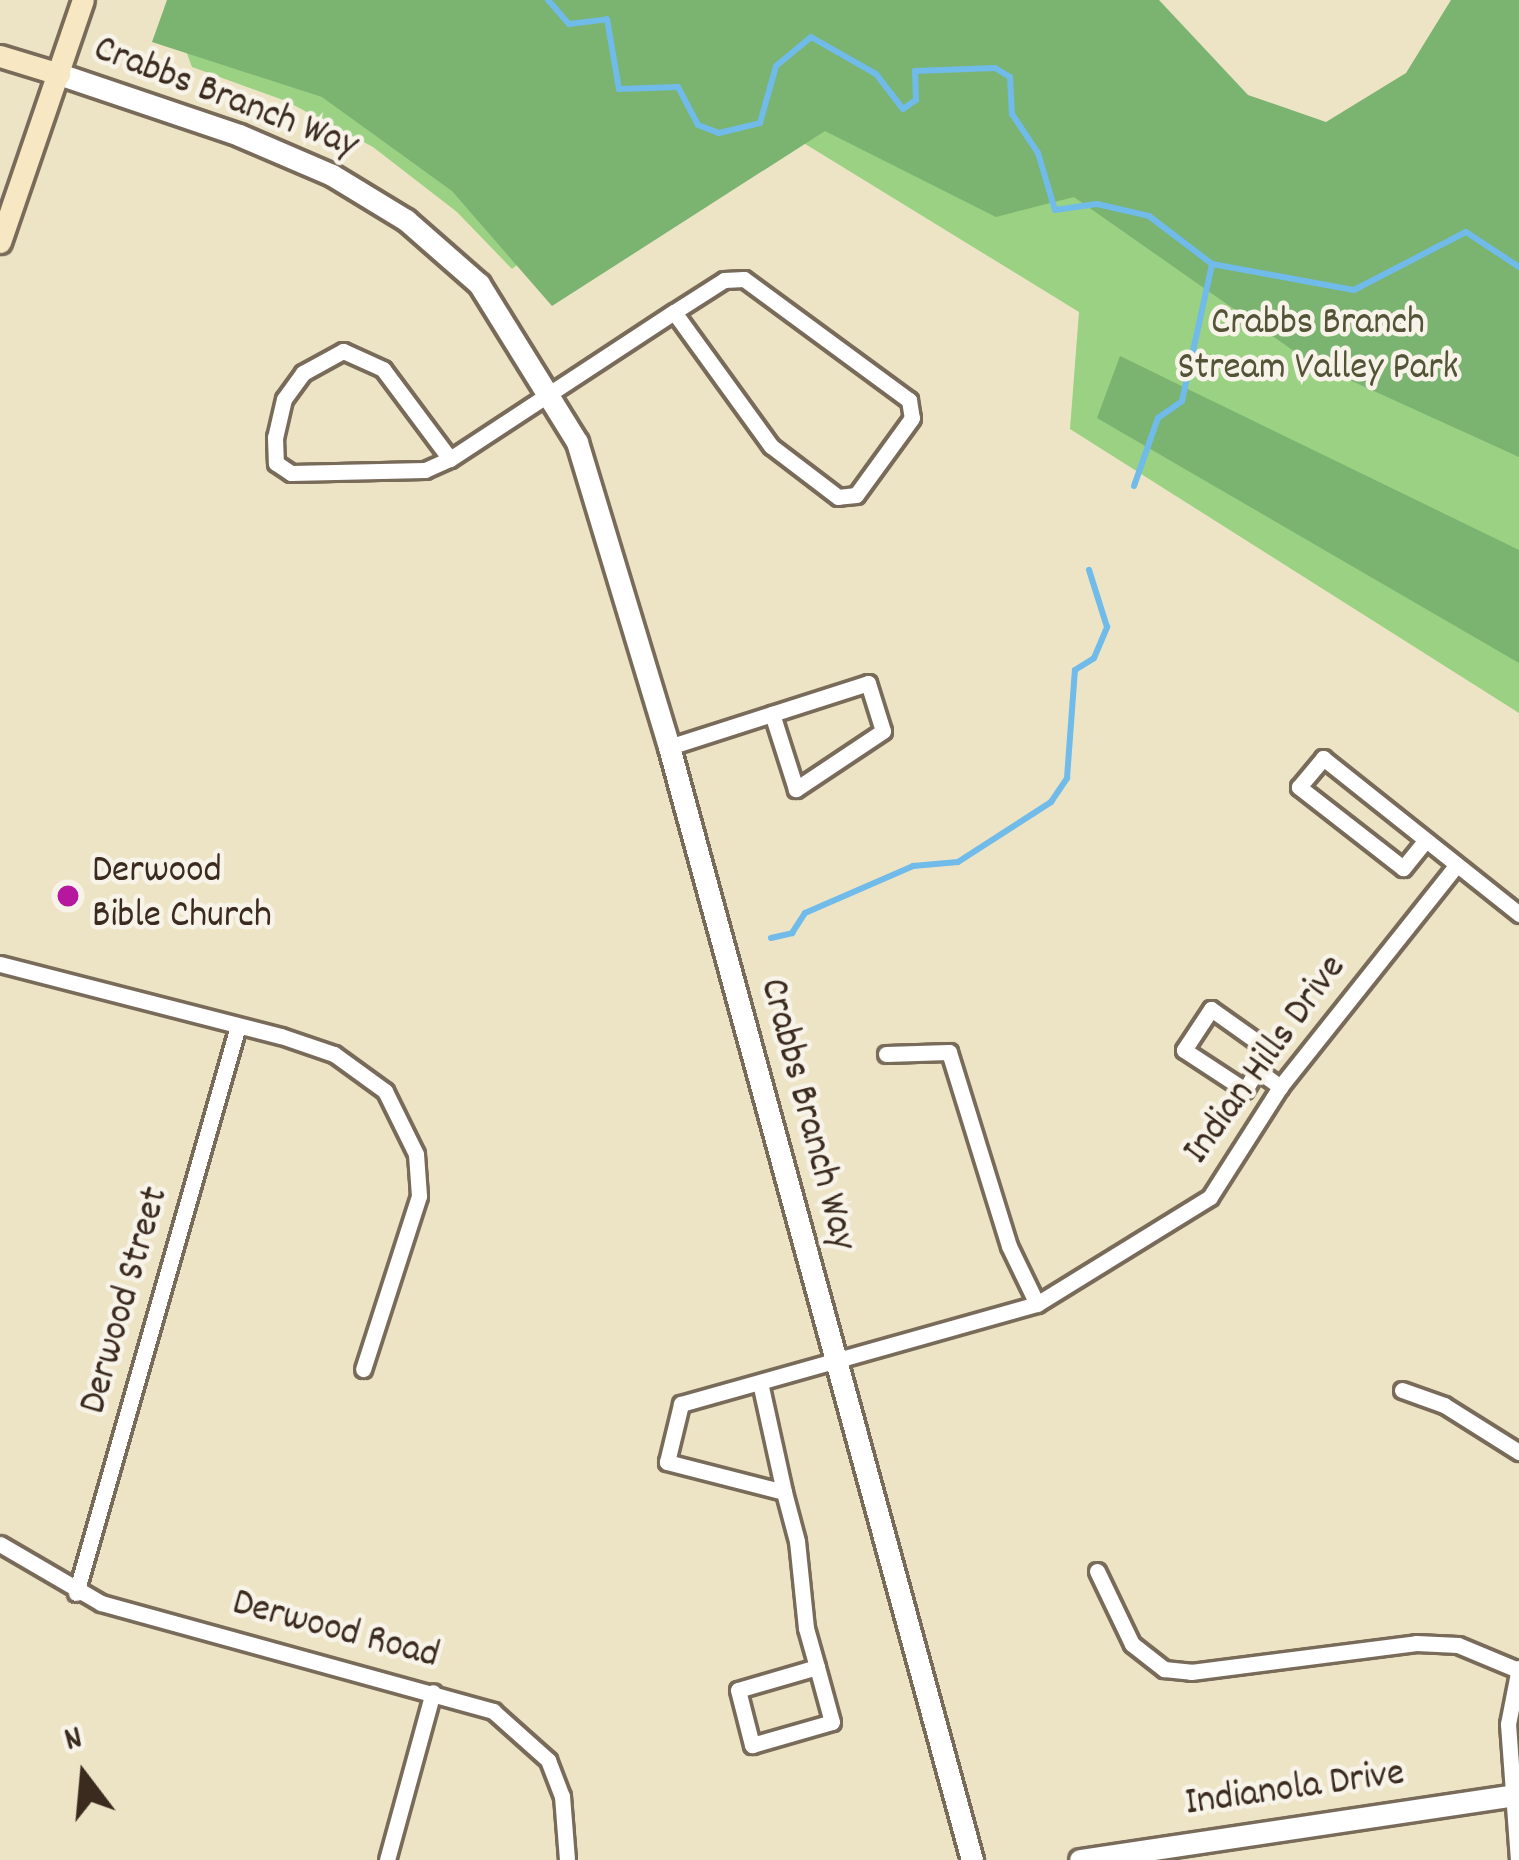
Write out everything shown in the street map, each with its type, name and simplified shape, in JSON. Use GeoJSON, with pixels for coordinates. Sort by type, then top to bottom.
{"type":"FeatureCollection","features":[{"type":"Feature","properties":{"kind":"main road"},"geometry":{"type":"LineString","coordinates":[[0,242],[83,0]]}},
{"type":"Feature","properties":{"kind":"main road","name":"Crabbs Branch Way"},"geometry":{"type":"LineString","coordinates":[[0,56],[59,74]]}},
{"type":"Feature","properties":{"kind":"street","name":"Crabbs Branch Way"},"geometry":{"type":"LineString","coordinates":[[59,74],[258,143],[332,175],[406,220],[479,284],[552,394],[594,490],[669,747],[972,1860]]}},
{"type":"Feature","properties":{"kind":"street"},"geometry":{"type":"LineString","coordinates":[[450,459],[417,408],[366,357],[323,357],[284,399],[276,463],[291,473],[425,470],[450,459],[552,394],[674,312],[724,280],[744,279],[908,400],[912,418],[856,495],[838,497],[771,446],[674,312]]}},
{"type":"Feature","properties":{"kind":"street"},"geometry":{"type":"LineString","coordinates":[[669,747],[868,682],[883,730],[796,790],[772,714]]}},
{"type":"Feature","properties":{"kind":"street"},"geometry":{"type":"LineString","coordinates":[[1425,841],[1402,868],[1299,787],[1323,758],[1519,914]]}},
{"type":"Feature","properties":{"kind":"street","name":"Indian Hills Drive"},"geometry":{"type":"LineString","coordinates":[[784,1492],[667,1462],[681,1404],[709,1391],[760,1387],[1037,1304],[1210,1197],[1280,1087],[1456,866]]}},
{"type":"Feature","properties":{"kind":"street"},"geometry":{"type":"LineString","coordinates":[[0,964],[334,1054],[368,1076],[398,1111],[416,1154],[419,1196],[363,1370]]}},
{"type":"Feature","properties":{"kind":"street"},"geometry":{"type":"LineString","coordinates":[[1211,1009],[1270,1051],[1257,1070],[1245,1090],[1184,1050],[1211,1009]]}},
{"type":"Feature","properties":{"kind":"street","name":"Derwood Street"},"geometry":{"type":"LineString","coordinates":[[76,1593],[238,1026]]}},
{"type":"Feature","properties":{"kind":"street"},"geometry":{"type":"LineString","coordinates":[[886,1054],[949,1052],[1009,1246],[1037,1304]]}},
{"type":"Feature","properties":{"kind":"street"},"geometry":{"type":"LineString","coordinates":[[1257,1070],[1280,1087]]}},
{"type":"Feature","properties":{"kind":"street"},"geometry":{"type":"LineString","coordinates":[[760,1387],[832,1722],[752,1745],[738,1690],[817,1667]]}},
{"type":"Feature","properties":{"kind":"street"},"geometry":{"type":"LineString","coordinates":[[1402,1390],[1444,1405],[1519,1452]]}},
{"type":"Feature","properties":{"kind":"street","name":"Derwood Road"},"geometry":{"type":"LineString","coordinates":[[0,1544],[76,1593],[493,1712],[538,1745],[562,1796],[568,1860]]}},
{"type":"Feature","properties":{"kind":"street"},"geometry":{"type":"LineString","coordinates":[[1097,1571],[1132,1644],[1164,1669],[1191,1672],[1416,1643],[1458,1645],[1518,1669],[1508,1724],[1517,1794],[1517,1860]]}},
{"type":"Feature","properties":{"kind":"street"},"geometry":{"type":"LineString","coordinates":[[387,1860],[433,1692]]}},
{"type":"Feature","properties":{"kind":"street","name":"Indianola Drive"},"geometry":{"type":"LineString","coordinates":[[1081,1860],[1517,1794]]}},
{"type":"Feature","properties":{"kind":"green space","name":"Crabbs Branch Stream Valley Park"},"geometry":{"type":"Polygon","coordinates":[[[167,0],[1159,0],[1248,95],[1326,122],[1406,73],[1451,0],[1519,0],[1519,457],[1308,361],[1074,197],[996,217],[825,131],[552,306],[452,191],[322,97],[152,42],[167,0]]]}},
{"type":"Feature","properties":{"kind":"green space","name":"Crabbs Branch Stream Valley Park"},"geometry":{"type":"Polygon","coordinates":[[[190,0],[1301,148],[1519,0],[1519,713],[1070,429],[1079,312],[802,142],[616,186],[512,269],[457,212],[373,147],[286,101],[192,67],[179,32],[190,0]]]}},
{"type":"Feature","properties":{"kind":"green space"},"geometry":{"type":"Polygon","coordinates":[[[1120,356],[1519,550],[1519,663],[1097,418],[1120,356]]]}},
{"type":"Feature","properties":{"kind":"waterway"},"geometry":{"type":"LineString","coordinates":[[548,0],[569,24],[607,19],[619,89],[678,87],[698,125],[719,133],[760,123],[776,66],[811,37],[876,74],[903,109],[916,100],[915,71],[995,68],[1010,77],[1012,114],[1038,153],[1055,210],[1097,204],[1149,216],[1212,264],[1354,290],[1466,232],[1519,267]]}},
{"type":"Feature","properties":{"kind":"waterway"},"geometry":{"type":"LineString","coordinates":[[1134,486],[1158,418],[1182,401],[1212,264]]}},
{"type":"Feature","properties":{"kind":"waterway"},"geometry":{"type":"LineString","coordinates":[[771,938],[792,933],[805,913],[913,866],[958,862],[1051,802],[1067,778],[1075,670],[1094,658],[1107,627],[1089,570]]}},
{"type":"Feature","properties":{"kind":"place","name":"Derwood Bible Church"},"geometry":{"type":"Point","coordinates":[68,896]}}]}
